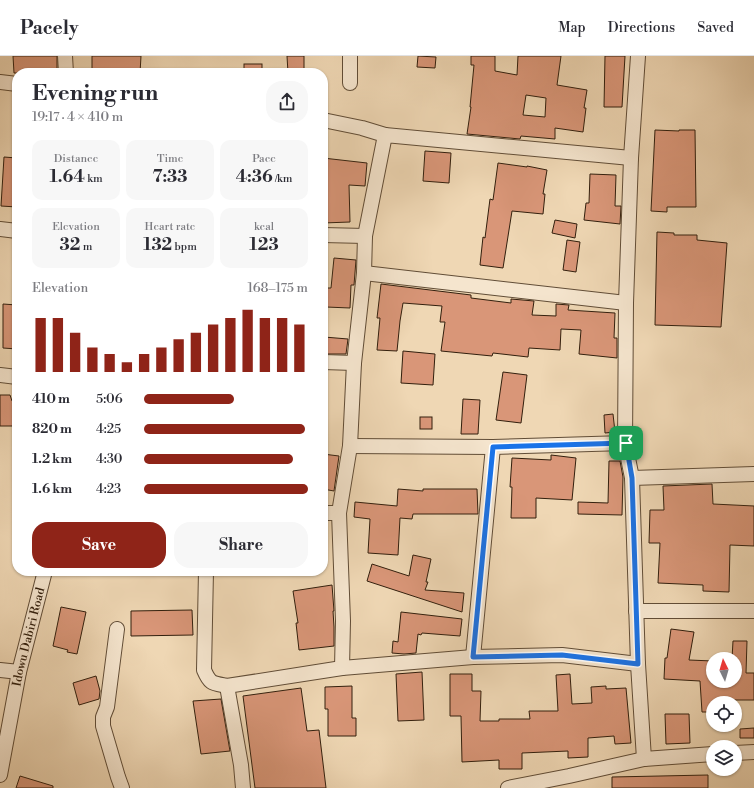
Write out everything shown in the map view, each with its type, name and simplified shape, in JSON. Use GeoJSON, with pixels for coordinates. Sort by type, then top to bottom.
{"type":"FeatureCollection","features":[{"type":"Feature","properties":{"kind":"street"},"geometry":{"type":"LineString","coordinates":[[65,56],[66,68]]}},
{"type":"Feature","properties":{"kind":"street"},"geometry":{"type":"LineString","coordinates":[[350,56],[350,83]]}},
{"type":"Feature","properties":{"kind":"street"},"geometry":{"type":"LineString","coordinates":[[638,56],[631,158],[626,303],[626,443],[632,478],[638,664],[644,759]]}},
{"type":"Feature","properties":{"kind":"street"},"geometry":{"type":"LineString","coordinates":[[0,82],[12,83]]}},
{"type":"Feature","properties":{"kind":"street"},"geometry":{"type":"LineString","coordinates":[[328,121],[386,135],[631,158]]}},
{"type":"Feature","properties":{"kind":"street"},"geometry":{"type":"LineString","coordinates":[[342,668],[343,621],[339,512],[350,446],[354,363],[364,273],[365,236],[386,135]]}},
{"type":"Feature","properties":{"kind":"street"},"geometry":{"type":"LineString","coordinates":[[0,229],[12,230]]}},
{"type":"Feature","properties":{"kind":"street"},"geometry":{"type":"LineString","coordinates":[[328,235],[365,236]]}},
{"type":"Feature","properties":{"kind":"street"},"geometry":{"type":"LineString","coordinates":[[364,273],[626,303]]}},
{"type":"Feature","properties":{"kind":"street"},"geometry":{"type":"LineString","coordinates":[[328,362],[354,363]]}},
{"type":"Feature","properties":{"kind":"street"},"geometry":{"type":"LineString","coordinates":[[0,376],[12,377]]}},
{"type":"Feature","properties":{"kind":"street"},"geometry":{"type":"LineString","coordinates":[[350,446],[493,447],[626,443]]}},
{"type":"Feature","properties":{"kind":"street"},"geometry":{"type":"LineString","coordinates":[[473,657],[493,447]]}},
{"type":"Feature","properties":{"kind":"street"},"geometry":{"type":"LineString","coordinates":[[632,478],[754,474]]}},
{"type":"Feature","properties":{"kind":"street"},"geometry":{"type":"LineString","coordinates":[[328,512],[339,512]]}},
{"type":"Feature","properties":{"kind":"street","name":"Idowu Dabiri Road"},"geometry":{"type":"LineString","coordinates":[[0,775],[19,672],[44,576]]}},
{"type":"Feature","properties":{"kind":"street"},"geometry":{"type":"LineString","coordinates":[[206,576],[204,670],[208,680],[215,684],[226,686],[342,668],[473,657],[562,655],[638,664]]}},
{"type":"Feature","properties":{"kind":"street"},"geometry":{"type":"LineString","coordinates":[[636,610],[754,611]]}},
{"type":"Feature","properties":{"kind":"street"},"geometry":{"type":"LineString","coordinates":[[117,629],[107,707],[103,717],[104,726],[122,788]]}},
{"type":"Feature","properties":{"kind":"street"},"geometry":{"type":"LineString","coordinates":[[0,670],[19,672]]}},
{"type":"Feature","properties":{"kind":"street"},"geometry":{"type":"LineString","coordinates":[[226,686],[243,788]]}},
{"type":"Feature","properties":{"kind":"street"},"geometry":{"type":"LineString","coordinates":[[742,753],[754,752]]}},
{"type":"Feature","properties":{"kind":"street"},"geometry":{"type":"LineString","coordinates":[[508,788],[570,782],[644,759],[706,755]]}},
{"type":"Feature","properties":{"kind":"building"},"geometry":{"type":"Polygon","coordinates":[[[13,56],[57,56],[57,68],[14,68],[13,56]]]}},
{"type":"Feature","properties":{"kind":"building"},"geometry":{"type":"Polygon","coordinates":[[[92,56],[141,56],[140,68],[92,68],[92,56]]]}},
{"type":"Feature","properties":{"kind":"building"},"geometry":{"type":"Polygon","coordinates":[[[287,56],[304,56],[304,68],[288,68],[287,56]]]}},
{"type":"Feature","properties":{"kind":"building"},"geometry":{"type":"Polygon","coordinates":[[[418,56],[436,57],[435,68],[417,67],[418,56]]]}},
{"type":"Feature","properties":{"kind":"building"},"geometry":{"type":"Polygon","coordinates":[[[471,56],[495,56],[495,71],[517,75],[518,56],[561,56],[557,85],[587,90],[584,108],[586,108],[583,132],[555,128],[555,139],[521,136],[520,139],[467,134],[471,107],[474,65],[471,65],[471,56]],[[526,95],[523,115],[545,117],[546,98],[526,95]]]}},
{"type":"Feature","properties":{"kind":"building"},"geometry":{"type":"Polygon","coordinates":[[[605,56],[625,56],[622,107],[604,107],[605,56]]]}},
{"type":"Feature","properties":{"kind":"building"},"geometry":{"type":"Polygon","coordinates":[[[244,64],[262,64],[262,68],[244,68],[244,64]]]}},
{"type":"Feature","properties":{"kind":"building"},"geometry":{"type":"Polygon","coordinates":[[[655,130],[695,130],[696,207],[667,207],[667,212],[651,211],[655,130]]]}},
{"type":"Feature","properties":{"kind":"building"},"geometry":{"type":"Polygon","coordinates":[[[425,151],[451,153],[449,183],[423,181],[425,151]]]}},
{"type":"Feature","properties":{"kind":"building"},"geometry":{"type":"Polygon","coordinates":[[[4,157],[12,158],[12,207],[1,206],[4,157]]]}},
{"type":"Feature","properties":{"kind":"building"},"geometry":{"type":"Polygon","coordinates":[[[328,159],[367,163],[365,186],[349,185],[350,222],[328,223],[328,159]]]}},
{"type":"Feature","properties":{"kind":"building"},"geometry":{"type":"Polygon","coordinates":[[[498,163],[547,170],[543,194],[545,194],[543,214],[512,211],[503,268],[480,265],[483,237],[485,238],[490,199],[493,200],[498,163]]]}},
{"type":"Feature","properties":{"kind":"building"},"geometry":{"type":"Polygon","coordinates":[[[590,174],[616,175],[615,206],[621,206],[620,224],[584,220],[586,203],[589,203],[590,174]]]}},
{"type":"Feature","properties":{"kind":"building"},"geometry":{"type":"Polygon","coordinates":[[[555,220],[577,224],[575,238],[552,233],[555,220]]]}},
{"type":"Feature","properties":{"kind":"building"},"geometry":{"type":"Polygon","coordinates":[[[657,232],[674,233],[674,235],[697,235],[697,240],[727,243],[721,327],[655,325],[657,232]]]}},
{"type":"Feature","properties":{"kind":"building"},"geometry":{"type":"Polygon","coordinates":[[[567,240],[580,242],[576,272],[563,270],[567,240]]]}},
{"type":"Feature","properties":{"kind":"building"},"geometry":{"type":"Polygon","coordinates":[[[334,258],[356,260],[354,285],[351,285],[350,308],[328,307],[328,288],[331,288],[334,258]]]}},
{"type":"Feature","properties":{"kind":"building"},"geometry":{"type":"Polygon","coordinates":[[[381,284],[471,295],[471,298],[511,303],[511,299],[534,301],[532,315],[556,316],[556,304],[569,305],[568,310],[615,313],[614,338],[617,338],[617,358],[579,354],[581,330],[561,329],[560,350],[529,348],[528,357],[493,353],[492,356],[441,351],[445,322],[440,322],[442,306],[403,303],[397,351],[377,350],[380,318],[377,318],[381,284]]]}},
{"type":"Feature","properties":{"kind":"building"},"geometry":{"type":"Polygon","coordinates":[[[3,304],[12,305],[12,349],[3,348],[3,304]]]}},
{"type":"Feature","properties":{"kind":"building"},"geometry":{"type":"Polygon","coordinates":[[[328,337],[348,339],[346,354],[328,354],[328,337]]]}},
{"type":"Feature","properties":{"kind":"building"},"geometry":{"type":"Polygon","coordinates":[[[403,351],[435,354],[433,385],[401,383],[403,351]]]}},
{"type":"Feature","properties":{"kind":"building"},"geometry":{"type":"Polygon","coordinates":[[[503,372],[527,375],[521,423],[496,420],[503,372]]]}},
{"type":"Feature","properties":{"kind":"building"},"geometry":{"type":"Polygon","coordinates":[[[0,395],[10,395],[12,401],[12,426],[0,426],[0,395]]]}},
{"type":"Feature","properties":{"kind":"building"},"geometry":{"type":"Polygon","coordinates":[[[463,399],[480,400],[478,434],[461,434],[463,399]]]}},
{"type":"Feature","properties":{"kind":"building"},"geometry":{"type":"Polygon","coordinates":[[[613,414],[615,432],[605,433],[604,415],[613,414]]]}},
{"type":"Feature","properties":{"kind":"building"},"geometry":{"type":"Polygon","coordinates":[[[420,417],[432,417],[432,429],[420,429],[420,417]]]}},
{"type":"Feature","properties":{"kind":"building"},"geometry":{"type":"Polygon","coordinates":[[[328,455],[339,456],[334,491],[328,490],[328,455]]]}},
{"type":"Feature","properties":{"kind":"building"},"geometry":{"type":"Polygon","coordinates":[[[551,455],[576,458],[572,500],[536,498],[536,518],[511,518],[512,487],[510,487],[512,458],[551,460],[551,455]]]}},
{"type":"Feature","properties":{"kind":"building"},"geometry":{"type":"Polygon","coordinates":[[[609,461],[620,461],[623,477],[622,515],[578,514],[578,502],[608,503],[609,461]]]}},
{"type":"Feature","properties":{"kind":"building"},"geometry":{"type":"Polygon","coordinates":[[[712,484],[713,504],[754,506],[754,546],[730,545],[729,592],[703,591],[703,585],[658,583],[660,543],[649,543],[650,510],[664,510],[663,486],[712,484]]]}},
{"type":"Feature","properties":{"kind":"building"},"geometry":{"type":"Polygon","coordinates":[[[398,489],[423,491],[423,489],[477,489],[478,514],[413,514],[412,519],[400,518],[398,555],[368,553],[370,519],[354,517],[355,502],[397,506],[398,489]]]}},
{"type":"Feature","properties":{"kind":"building"},"geometry":{"type":"Polygon","coordinates":[[[413,555],[431,559],[426,582],[428,582],[425,590],[464,593],[462,612],[367,581],[372,564],[409,576],[413,555]]]}},
{"type":"Feature","properties":{"kind":"building"},"geometry":{"type":"Polygon","coordinates":[[[332,585],[334,646],[299,650],[296,623],[298,623],[293,591],[332,585]]]}},
{"type":"Feature","properties":{"kind":"building"},"geometry":{"type":"Polygon","coordinates":[[[61,607],[86,612],[77,654],[67,652],[68,650],[53,646],[61,607]]]}},
{"type":"Feature","properties":{"kind":"building"},"geometry":{"type":"Polygon","coordinates":[[[192,610],[193,635],[131,636],[131,611],[192,610]]]}},
{"type":"Feature","properties":{"kind":"building"},"geometry":{"type":"Polygon","coordinates":[[[401,612],[462,619],[460,636],[418,634],[416,653],[392,653],[393,641],[398,642],[401,612]]]}},
{"type":"Feature","properties":{"kind":"building"},"geometry":{"type":"Polygon","coordinates":[[[671,629],[694,632],[689,660],[706,661],[706,688],[742,688],[742,652],[732,652],[733,641],[747,641],[746,673],[754,673],[754,700],[742,700],[742,696],[706,696],[706,712],[702,712],[700,681],[664,679],[665,658],[667,658],[671,629]]]}},
{"type":"Feature","properties":{"kind":"building"},"geometry":{"type":"Polygon","coordinates":[[[422,672],[424,720],[398,721],[396,674],[422,672]]]}},
{"type":"Feature","properties":{"kind":"building"},"geometry":{"type":"Polygon","coordinates":[[[450,674],[472,674],[472,691],[481,691],[480,721],[499,721],[499,719],[530,719],[529,711],[558,711],[556,675],[570,674],[572,704],[592,703],[591,687],[606,686],[606,689],[626,688],[631,743],[615,744],[614,736],[588,738],[588,757],[568,758],[568,751],[522,753],[522,769],[499,769],[499,760],[462,762],[461,716],[450,716],[450,674]]]}},
{"type":"Feature","properties":{"kind":"building"},"geometry":{"type":"Polygon","coordinates":[[[96,676],[100,691],[99,699],[79,705],[73,683],[96,676]]]}},
{"type":"Feature","properties":{"kind":"building"},"geometry":{"type":"Polygon","coordinates":[[[352,686],[352,718],[356,718],[356,736],[328,736],[328,709],[325,709],[325,687],[352,686]]]}},
{"type":"Feature","properties":{"kind":"building"},"geometry":{"type":"Polygon","coordinates":[[[301,688],[307,731],[319,730],[326,788],[255,788],[243,696],[301,688]]]}},
{"type":"Feature","properties":{"kind":"building"},"geometry":{"type":"Polygon","coordinates":[[[221,699],[230,751],[201,754],[193,701],[221,699]]]}},
{"type":"Feature","properties":{"kind":"building"},"geometry":{"type":"Polygon","coordinates":[[[665,714],[689,714],[690,743],[666,744],[665,714]]]}},
{"type":"Feature","properties":{"kind":"building"},"geometry":{"type":"Polygon","coordinates":[[[754,728],[754,738],[740,738],[740,732],[742,732],[742,729],[754,728]]]}},
{"type":"Feature","properties":{"kind":"building"},"geometry":{"type":"Polygon","coordinates":[[[706,775],[708,776],[708,788],[612,788],[612,777],[706,775]]]}},
{"type":"Feature","properties":{"kind":"building"},"geometry":{"type":"Polygon","coordinates":[[[20,776],[53,786],[53,788],[16,788],[20,776]]]}},
{"type":"Feature","properties":{"kind":"route"},"geometry":{"type":"LineString","coordinates":[[626,443],[632,478],[638,664],[562,655],[473,657],[493,447],[626,443]]}}]}
